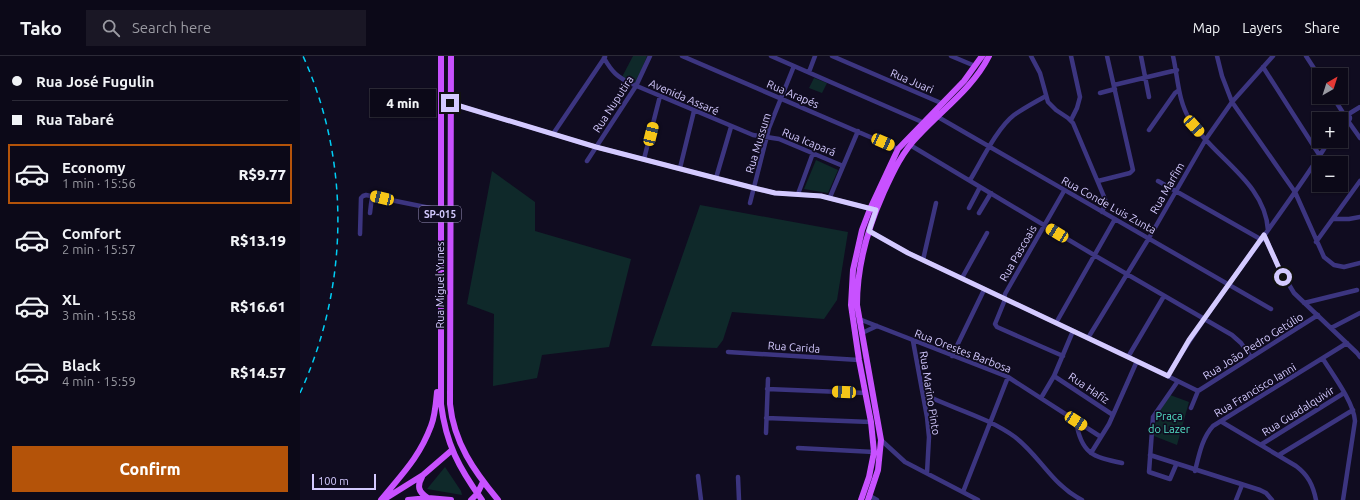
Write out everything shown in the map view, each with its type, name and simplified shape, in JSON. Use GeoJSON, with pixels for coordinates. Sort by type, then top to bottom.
{"type":"FeatureCollection","features":[{"type":"Feature","properties":{"kind":"main road","name":"Rua Miguel Yunes"},"geometry":{"type":"LineString","coordinates":[[441,56],[440,404],[442,417],[452,450],[462,472],[482,500]]}},
{"type":"Feature","properties":{"kind":"main road","name":"Rua Miguel Yunes"},"geometry":{"type":"LineString","coordinates":[[451,56],[451,414],[459,440],[468,461],[498,500]]}},
{"type":"Feature","properties":{"kind":"main road"},"geometry":{"type":"LineString","coordinates":[[869,498],[878,470],[881,440],[862,333],[858,319],[857,292],[862,251],[869,231],[873,210],[898,149],[922,122],[964,81],[982,56]]}},
{"type":"Feature","properties":{"kind":"main road"},"geometry":{"type":"LineString","coordinates":[[861,500],[869,477],[874,452],[871,422],[853,325],[851,289],[856,250],[862,230],[895,167],[910,145],[970,84],[982,69],[989,56]]}},
{"type":"Feature","properties":{"kind":"main road"},"geometry":{"type":"LineString","coordinates":[[440,218],[443,221],[445,233],[450,236]]}},
{"type":"Feature","properties":{"kind":"main road"},"geometry":{"type":"LineString","coordinates":[[441,253],[445,254],[447,257],[450,267]]}},
{"type":"Feature","properties":{"kind":"main road"},"geometry":{"type":"LineString","coordinates":[[382,500],[407,470],[423,444],[432,422],[440,373]]}},
{"type":"Feature","properties":{"kind":"main road"},"geometry":{"type":"LineString","coordinates":[[382,500],[423,475],[452,450],[459,452],[468,461]]}},
{"type":"Feature","properties":{"kind":"main road"},"geometry":{"type":"LineString","coordinates":[[423,475],[419,489],[421,493],[428,498]]}},
{"type":"Feature","properties":{"kind":"main road"},"geometry":{"type":"LineString","coordinates":[[471,500],[478,494],[483,482]]}},
{"type":"Feature","properties":{"kind":"main road"},"geometry":{"type":"LineString","coordinates":[[408,500],[428,498],[451,500]]}},
{"type":"Feature","properties":{"kind":"street","name":"Rua Nuputira"},"geometry":{"type":"LineString","coordinates":[[587,161],[636,86],[650,56]]}},
{"type":"Feature","properties":{"kind":"street","name":"Rua Arapés"},"geometry":{"type":"LineString","coordinates":[[682,56],[898,149]]}},
{"type":"Feature","properties":{"kind":"street"},"geometry":{"type":"LineString","coordinates":[[771,56],[922,122]]}},
{"type":"Feature","properties":{"kind":"street"},"geometry":{"type":"LineString","coordinates":[[809,72],[815,56]]}},
{"type":"Feature","properties":{"kind":"street","name":"Rua Juari"},"geometry":{"type":"LineString","coordinates":[[832,56],[941,103]]}},
{"type":"Feature","properties":{"kind":"street"},"geometry":{"type":"LineString","coordinates":[[846,62],[849,56]]}},
{"type":"Feature","properties":{"kind":"street"},"geometry":{"type":"LineString","coordinates":[[951,56],[975,66]]}},
{"type":"Feature","properties":{"kind":"street"},"geometry":{"type":"LineString","coordinates":[[1031,56],[1040,73],[1046,96],[1053,107],[1071,120],[1105,199],[1105,205],[1102,212]]}},
{"type":"Feature","properties":{"kind":"street"},"geometry":{"type":"LineString","coordinates":[[1071,56],[1080,97],[1077,108],[1071,120]]}},
{"type":"Feature","properties":{"kind":"street"},"geometry":{"type":"LineString","coordinates":[[1098,181],[1130,173],[1133,170],[1107,56]]}},
{"type":"Feature","properties":{"kind":"street"},"geometry":{"type":"LineString","coordinates":[[1141,56],[1149,97]]}},
{"type":"Feature","properties":{"kind":"street"},"geometry":{"type":"LineString","coordinates":[[1174,56],[1182,107],[1194,126],[1240,174],[1262,205],[1266,216],[1268,230]]}},
{"type":"Feature","properties":{"kind":"street"},"geometry":{"type":"LineString","coordinates":[[1217,56],[1222,76],[1232,102],[1295,192],[1324,257],[1334,265],[1344,267],[1360,263]]}},
{"type":"Feature","properties":{"kind":"street","name":"Rua Marfim"},"geometry":{"type":"LineString","coordinates":[[1088,338],[1149,238],[1206,139],[1232,102],[1273,56]]}},
{"type":"Feature","properties":{"kind":"street"},"geometry":{"type":"LineString","coordinates":[[1306,56],[1314,68]]}},
{"type":"Feature","properties":{"kind":"street"},"geometry":{"type":"LineString","coordinates":[[553,134],[605,57]]}},
{"type":"Feature","properties":{"kind":"street","name":"Avenida Assaré"},"geometry":{"type":"LineString","coordinates":[[605,57],[612,71],[617,76],[636,86],[731,127],[753,135],[767,137]]}},
{"type":"Feature","properties":{"kind":"street","name":"Rua Mussum"},"geometry":{"type":"LineString","coordinates":[[750,203],[769,128],[782,99],[794,66]]}},
{"type":"Feature","properties":{"kind":"street"},"geometry":{"type":"LineString","coordinates":[[1263,67],[1320,156],[1325,148]]}},
{"type":"Feature","properties":{"kind":"street"},"geometry":{"type":"LineString","coordinates":[[1100,93],[1115,87],[1177,70]]}},
{"type":"Feature","properties":{"kind":"street"},"geometry":{"type":"LineString","coordinates":[[1149,130],[1175,93],[1179,90]]}},
{"type":"Feature","properties":{"kind":"street"},"geometry":{"type":"LineString","coordinates":[[644,159],[660,96]]}},
{"type":"Feature","properties":{"kind":"street"},"geometry":{"type":"LineString","coordinates":[[970,180],[1001,128],[1013,116],[1046,96]]}},
{"type":"Feature","properties":{"kind":"street"},"geometry":{"type":"LineString","coordinates":[[450,103],[596,147],[754,188],[775,193],[830,197],[873,210]]}},
{"type":"Feature","properties":{"kind":"street"},"geometry":{"type":"LineString","coordinates":[[1348,117],[1360,107]]}},
{"type":"Feature","properties":{"kind":"street"},"geometry":{"type":"LineString","coordinates":[[680,168],[694,111]]}},
{"type":"Feature","properties":{"kind":"street","name":"Rua Conde Luis Zunta"},"geometry":{"type":"LineString","coordinates":[[938,117],[1064,191],[1229,284],[1271,310]]}},
{"type":"Feature","properties":{"kind":"street"},"geometry":{"type":"LineString","coordinates":[[1348,120],[1360,138]]}},
{"type":"Feature","properties":{"kind":"street"},"geometry":{"type":"LineString","coordinates":[[716,178],[731,127]]}},
{"type":"Feature","properties":{"kind":"street"},"geometry":{"type":"LineString","coordinates":[[830,197],[858,131]]}},
{"type":"Feature","properties":{"kind":"street","name":"Rua Icapará"},"geometry":{"type":"LineString","coordinates":[[767,137],[779,139],[843,166]]}},
{"type":"Feature","properties":{"kind":"street"},"geometry":{"type":"LineString","coordinates":[[910,145],[1235,337],[1250,357]]}},
{"type":"Feature","properties":{"kind":"street"},"geometry":{"type":"LineString","coordinates":[[798,194],[813,153]]}},
{"type":"Feature","properties":{"kind":"street"},"geometry":{"type":"LineString","coordinates":[[1168,376],[1189,340],[1312,168]]}},
{"type":"Feature","properties":{"kind":"street"},"geometry":{"type":"LineString","coordinates":[[1158,181],[1263,237],[1288,286],[1304,303],[1359,354]]}},
{"type":"Feature","properties":{"kind":"street"},"geometry":{"type":"LineString","coordinates":[[1316,242],[1360,181]]}},
{"type":"Feature","properties":{"kind":"street"},"geometry":{"type":"LineString","coordinates":[[969,208],[980,187]]}},
{"type":"Feature","properties":{"kind":"street","name":"Rua Pascoais"},"geometry":{"type":"LineString","coordinates":[[1063,356],[996,326],[995,323],[1005,294],[1064,191]]}},
{"type":"Feature","properties":{"kind":"street"},"geometry":{"type":"LineString","coordinates":[[979,213],[991,193]]}},
{"type":"Feature","properties":{"kind":"street"},"geometry":{"type":"LineString","coordinates":[[360,234],[361,198],[366,195],[440,210]]}},
{"type":"Feature","properties":{"kind":"street"},"geometry":{"type":"LineString","coordinates":[[370,213],[372,196]]}},
{"type":"Feature","properties":{"kind":"street"},"geometry":{"type":"LineString","coordinates":[[922,260],[936,203]]}},
{"type":"Feature","properties":{"kind":"street"},"geometry":{"type":"LineString","coordinates":[[1333,219],[1360,217]]}},
{"type":"Feature","properties":{"kind":"street"},"geometry":{"type":"LineString","coordinates":[[1056,323],[1115,219]]}},
{"type":"Feature","properties":{"kind":"street"},"geometry":{"type":"LineString","coordinates":[[869,231],[922,260],[1198,391],[1191,408]]}},
{"type":"Feature","properties":{"kind":"street"},"geometry":{"type":"LineString","coordinates":[[962,278],[987,233]]}},
{"type":"Feature","properties":{"kind":"street"},"geometry":{"type":"LineString","coordinates":[[952,356],[984,290]]}},
{"type":"Feature","properties":{"kind":"street"},"geometry":{"type":"LineString","coordinates":[[1304,303],[1357,290]]}},
{"type":"Feature","properties":{"kind":"street"},"geometry":{"type":"LineString","coordinates":[[1128,357],[1164,296]]}},
{"type":"Feature","properties":{"kind":"street"},"geometry":{"type":"LineString","coordinates":[[1331,328],[1360,313]]}},
{"type":"Feature","properties":{"kind":"street","name":"Rua João Pedro Getúlio"},"geometry":{"type":"LineString","coordinates":[[1198,391],[1318,315]]}},
{"type":"Feature","properties":{"kind":"street","name":"Rua Orestes Barbosa"},"geometry":{"type":"LineString","coordinates":[[858,319],[1008,377],[1101,437]]}},
{"type":"Feature","properties":{"kind":"street"},"geometry":{"type":"LineString","coordinates":[[862,333],[877,326]]}},
{"type":"Feature","properties":{"kind":"street"},"geometry":{"type":"LineString","coordinates":[[1041,398],[1054,376],[1073,331]]}},
{"type":"Feature","properties":{"kind":"street","name":"Rua Marino Pinto"},"geometry":{"type":"LineString","coordinates":[[913,341],[929,437],[927,473]]}},
{"type":"Feature","properties":{"kind":"street","name":"Rua Francisco Ianni"},"geometry":{"type":"LineString","coordinates":[[1195,470],[1206,435],[1213,426],[1222,422],[1347,343]]}},
{"type":"Feature","properties":{"kind":"street","name":"Rua Carida"},"geometry":{"type":"LineString","coordinates":[[728,352],[859,360]]}},
{"type":"Feature","properties":{"kind":"street"},"geometry":{"type":"LineString","coordinates":[[1323,359],[1353,410],[1355,420],[1343,500]]}},
{"type":"Feature","properties":{"kind":"street"},"geometry":{"type":"LineString","coordinates":[[1091,453],[1113,415],[1137,361]]}},
{"type":"Feature","properties":{"kind":"street","name":"Rua Hafiz"},"geometry":{"type":"LineString","coordinates":[[1054,376],[1113,415]]}},
{"type":"Feature","properties":{"kind":"street"},"geometry":{"type":"LineString","coordinates":[[962,492],[1008,377]]}},
{"type":"Feature","properties":{"kind":"street"},"geometry":{"type":"LineString","coordinates":[[766,433],[768,379]]}},
{"type":"Feature","properties":{"kind":"street"},"geometry":{"type":"LineString","coordinates":[[1176,465],[1170,478],[1150,473],[1149,470],[1153,417],[1178,381]]}},
{"type":"Feature","properties":{"kind":"street"},"geometry":{"type":"LineString","coordinates":[[767,389],[866,392]]}},
{"type":"Feature","properties":{"kind":"street","name":"Rua Guadalquivir"},"geometry":{"type":"LineString","coordinates":[[1262,444],[1344,393]]}},
{"type":"Feature","properties":{"kind":"street"},"geometry":{"type":"LineString","coordinates":[[923,394],[990,421],[1024,444],[1061,487],[1082,500]]}},
{"type":"Feature","properties":{"kind":"street"},"geometry":{"type":"LineString","coordinates":[[1279,455],[1353,410]]}},
{"type":"Feature","properties":{"kind":"street"},"geometry":{"type":"LineString","coordinates":[[766,418],[871,422]]}},
{"type":"Feature","properties":{"kind":"street"},"geometry":{"type":"LineString","coordinates":[[1076,421],[1080,440],[1091,453],[1105,460],[1122,463]]}},
{"type":"Feature","properties":{"kind":"street"},"geometry":{"type":"LineString","coordinates":[[1222,422],[1262,444],[1305,473],[1311,482],[1316,500]]}},
{"type":"Feature","properties":{"kind":"street"},"geometry":{"type":"LineString","coordinates":[[881,440],[905,462],[978,500]]}},
{"type":"Feature","properties":{"kind":"street"},"geometry":{"type":"LineString","coordinates":[[798,448],[874,452]]}},
{"type":"Feature","properties":{"kind":"street"},"geometry":{"type":"LineString","coordinates":[[1150,455],[1176,465],[1266,493],[1272,500]]}},
{"type":"Feature","properties":{"kind":"street"},"geometry":{"type":"LineString","coordinates":[[698,476],[701,500]]}},
{"type":"Feature","properties":{"kind":"street"},"geometry":{"type":"LineString","coordinates":[[738,477],[739,500]]}},
{"type":"Feature","properties":{"kind":"street"},"geometry":{"type":"LineString","coordinates":[[1236,500],[1242,485]]}},
{"type":"Feature","properties":{"kind":"street"},"geometry":{"type":"LineString","coordinates":[[869,498],[876,500]]}},
{"type":"Feature","properties":{"kind":"green space"},"geometry":{"type":"Polygon","coordinates":[[[633,56],[647,56],[637,81],[634,84],[622,77],[633,56]]]}},
{"type":"Feature","properties":{"kind":"green space"},"geometry":{"type":"Polygon","coordinates":[[[814,78],[827,83],[822,93],[809,88],[814,78]]]}},
{"type":"Feature","properties":{"kind":"green space"},"geometry":{"type":"Polygon","coordinates":[[[816,160],[838,170],[828,193],[804,189],[816,160]]]}},
{"type":"Feature","properties":{"kind":"green space"},"geometry":{"type":"Polygon","coordinates":[[[492,171],[535,202],[535,231],[631,259],[609,347],[542,355],[537,378],[493,386],[494,314],[467,304],[492,171]]]}},
{"type":"Feature","properties":{"kind":"green space"},"geometry":{"type":"Polygon","coordinates":[[[700,205],[848,232],[837,300],[824,319],[732,312],[723,340],[717,348],[651,346],[700,205]]]}},
{"type":"Feature","properties":{"kind":"green space","name":"Praça do Lazer"},"geometry":{"type":"Polygon","coordinates":[[[1170,395],[1189,402],[1177,445],[1154,436],[1156,417],[1170,395]]]}},
{"type":"Feature","properties":{"kind":"green space"},"geometry":{"type":"Polygon","coordinates":[[[445,467],[461,491],[462,495],[427,489],[445,467]]]}},
{"type":"Feature","properties":{"kind":"railway"},"geometry":{"type":"LineString","coordinates":[[300,393],[316,352],[328,311],[335,268],[338,224],[336,181],[330,138],[319,97],[303,56]]}},
{"type":"Feature","properties":{"kind":"route"},"geometry":{"type":"LineString","coordinates":[[450,103],[596,147],[754,188],[775,193],[830,197],[876,210],[869,231],[922,260],[1168,376],[1189,340],[1264,235],[1283,277]]}}]}
